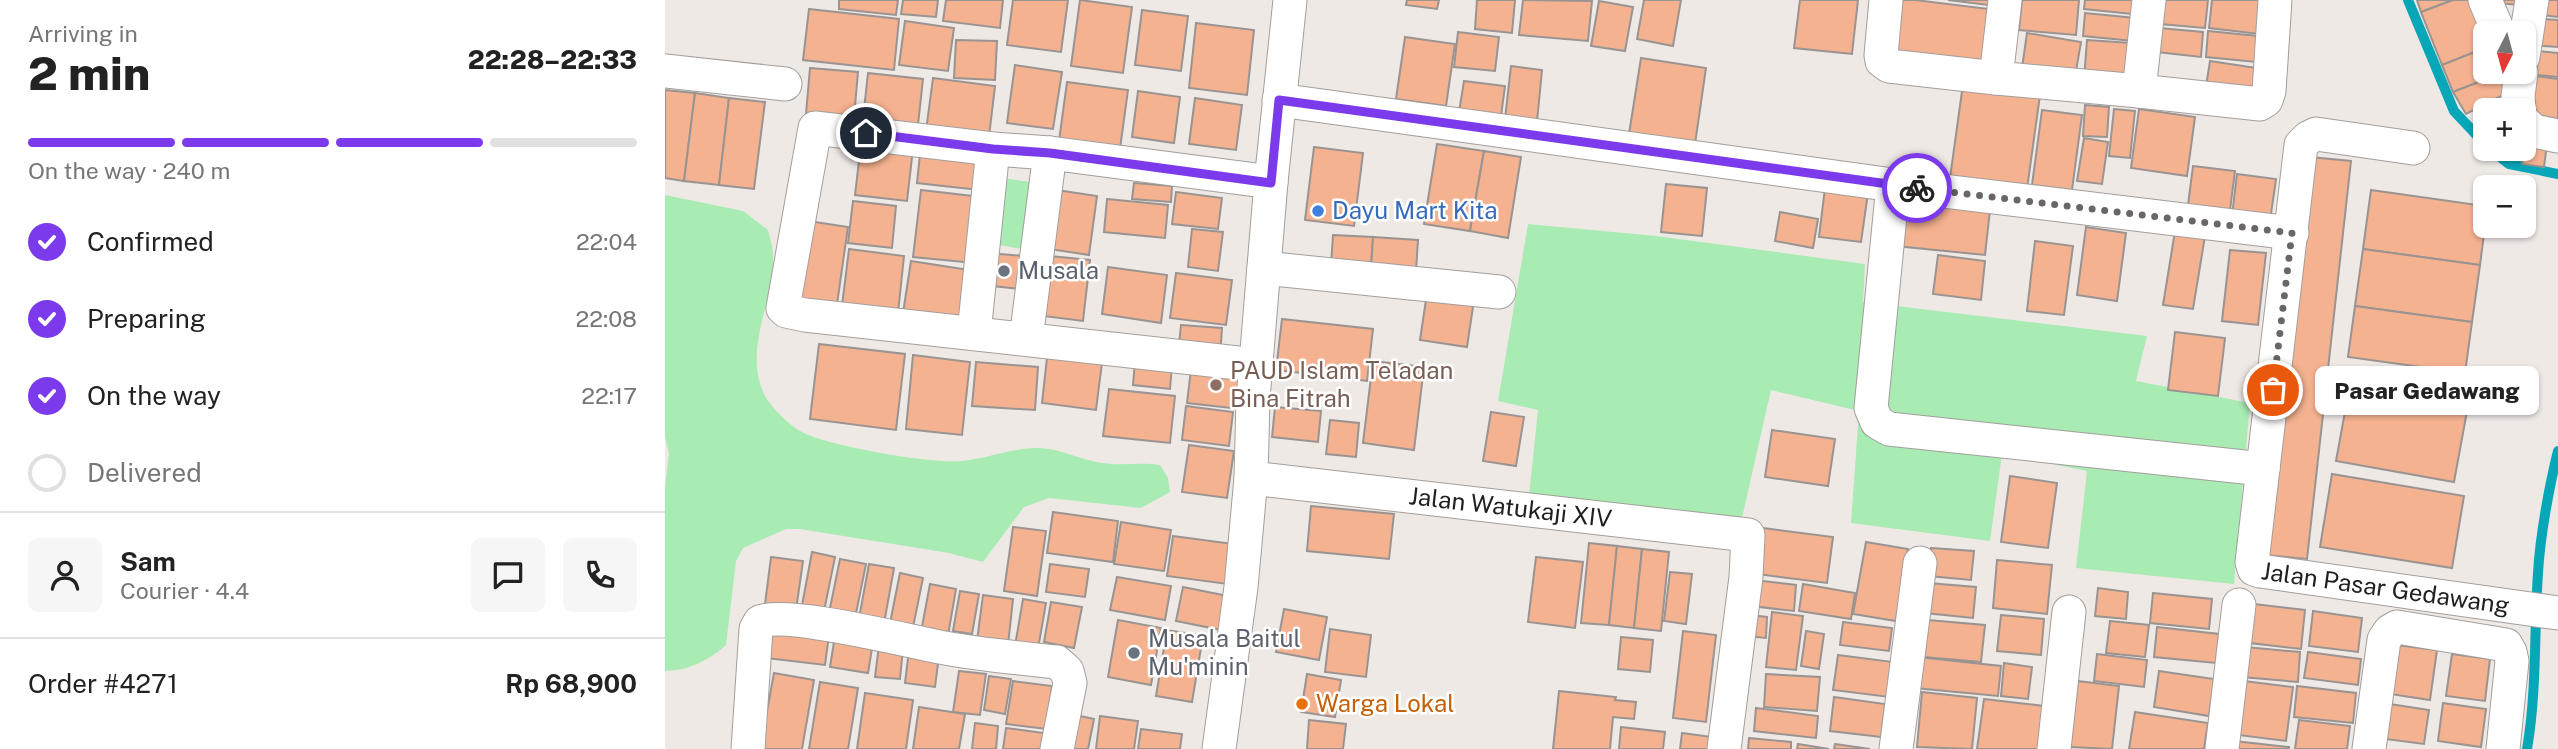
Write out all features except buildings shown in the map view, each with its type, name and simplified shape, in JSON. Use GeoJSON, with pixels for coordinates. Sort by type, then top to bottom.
{"type":"FeatureCollection","features":[{"type":"Feature","properties":{"kind":"street"},"geometry":{"type":"LineString","coordinates":[[1219,749],[1241,587],[1271,183],[1290,0]]}},
{"type":"Feature","properties":{"kind":"street"},"geometry":{"type":"LineString","coordinates":[[1886,0],[1881,55],[1882,61],[1889,66],[2260,104],[2266,100],[2269,91],[2274,0]]}},
{"type":"Feature","properties":{"kind":"street"},"geometry":{"type":"LineString","coordinates":[[1996,78],[2005,0]]}},
{"type":"Feature","properties":{"kind":"street"},"geometry":{"type":"LineString","coordinates":[[2139,91],[2149,0]]}},
{"type":"Feature","properties":{"kind":"street"},"geometry":{"type":"LineString","coordinates":[[2485,0],[2495,21]]}},
{"type":"Feature","properties":{"kind":"street"},"geometry":{"type":"LineString","coordinates":[[2529,21],[2532,0]]}},
{"type":"Feature","properties":{"kind":"street"},"geometry":{"type":"LineString","coordinates":[[665,71],[785,84]]}},
{"type":"Feature","properties":{"kind":"street"},"geometry":{"type":"LineString","coordinates":[[1279,100],[1893,185],[2292,233]]}},
{"type":"Feature","properties":{"kind":"street"},"geometry":{"type":"LineString","coordinates":[[1256,365],[805,315],[786,311],[783,303],[815,128],[1050,153],[1271,183]]}},
{"type":"Feature","properties":{"kind":"street","name":"Jalan Pasar Gedawang"},"geometry":{"type":"LineString","coordinates":[[2413,148],[2316,134],[2301,145],[2252,562],[2254,569],[2556,613]]}},
{"type":"Feature","properties":{"kind":"street"},"geometry":{"type":"LineString","coordinates":[[974,333],[993,149]]}},
{"type":"Feature","properties":{"kind":"street"},"geometry":{"type":"LineString","coordinates":[[1026,339],[1050,153]]}},
{"type":"Feature","properties":{"kind":"street"},"geometry":{"type":"LineString","coordinates":[[1893,185],[1871,408],[1877,422],[1889,429],[2263,469]]}},
{"type":"Feature","properties":{"kind":"street"},"geometry":{"type":"LineString","coordinates":[[1264,268],[1499,292]]}},
{"type":"Feature","properties":{"kind":"street","name":"Jalan Watukaji XIV"},"geometry":{"type":"LineString","coordinates":[[1251,478],[1748,535],[1748,557],[1724,749]]}},
{"type":"Feature","properties":{"kind":"street"},"geometry":{"type":"LineString","coordinates":[[1896,749],[1920,564]]}},
{"type":"Feature","properties":{"kind":"street"},"geometry":{"type":"LineString","coordinates":[[2222,749],[2239,605]]}},
{"type":"Feature","properties":{"kind":"street"},"geometry":{"type":"LineString","coordinates":[[2054,749],[2069,612]]}},
{"type":"Feature","properties":{"kind":"street"},"geometry":{"type":"LineString","coordinates":[[748,749],[756,629],[759,622],[772,619],[839,627],[947,649],[1057,662],[1067,671],[1070,683],[1056,749]]}},
{"type":"Feature","properties":{"kind":"street"},"geometry":{"type":"LineString","coordinates":[[2369,749],[2385,640],[2390,631],[2397,627],[2505,645],[2511,652],[2512,661],[2503,749]]}},
{"type":"Feature","properties":{"kind":"green space"},"geometry":{"type":"Polygon","coordinates":[[[1002,178],[1037,183],[1028,250],[993,244],[1002,178]]]}},
{"type":"Feature","properties":{"kind":"green space"},"geometry":{"type":"Polygon","coordinates":[[[665,195],[743,211],[768,230],[773,253],[772,273],[758,341],[758,375],[763,392],[770,403],[799,430],[817,438],[857,448],[927,460],[961,461],[1020,449],[1040,448],[1102,463],[1160,465],[1168,478],[1170,492],[1141,508],[1049,498],[1024,507],[983,562],[949,553],[786,529],[743,548],[736,561],[726,645],[698,664],[665,671],[665,487],[669,454],[665,436],[665,195]]]}},
{"type":"Feature","properties":{"kind":"green space"},"geometry":{"type":"Polygon","coordinates":[[[1528,224],[1656,236],[1865,264],[1863,302],[2147,336],[2136,381],[2250,403],[2234,584],[2076,568],[2087,471],[2002,454],[1990,541],[1851,523],[1859,411],[1771,390],[1742,518],[1529,495],[1538,410],[1498,401],[1528,224]]]}},
{"type":"Feature","properties":{"kind":"waterway"},"geometry":{"type":"LineString","coordinates":[[2408,0],[2454,111],[2473,131]]}},
{"type":"Feature","properties":{"kind":"waterway"},"geometry":{"type":"LineString","coordinates":[[2505,161],[2558,174]]}},
{"type":"Feature","properties":{"kind":"waterway"},"geometry":{"type":"LineString","coordinates":[[2527,749],[2534,683],[2539,559],[2545,512],[2558,451]]}},
{"type":"Feature","properties":{"kind":"way so far"},"geometry":{"type":"LineString","coordinates":[[1917,188],[2292,233],[2273,390]]}},
{"type":"Feature","properties":{"kind":"place","name":"Dayu Mart Kita"},"geometry":{"type":"Point","coordinates":[1318,211]}},
{"type":"Feature","properties":{"kind":"place","name":"Musala"},"geometry":{"type":"Point","coordinates":[1004,271]}},
{"type":"Feature","properties":{"kind":"place","name":"PAUD Islam Teladan Bina Fitrah"},"geometry":{"type":"Point","coordinates":[1216,385]}},
{"type":"Feature","properties":{"kind":"place","name":"Pasar Gedawang"},"geometry":{"type":"Point","coordinates":[2273,390]}},
{"type":"Feature","properties":{"kind":"place","name":"Musala Baitul Mu'minin"},"geometry":{"type":"Point","coordinates":[1134,653]}},
{"type":"Feature","properties":{"kind":"place","name":"Warga Lokal"},"geometry":{"type":"Point","coordinates":[1302,704]}},
{"type":"Feature","properties":{"kind":"route"},"geometry":{"type":"LineString","coordinates":[[866,133],[993,149],[1050,153],[1271,183],[1279,100],[1917,188]]}}]}
